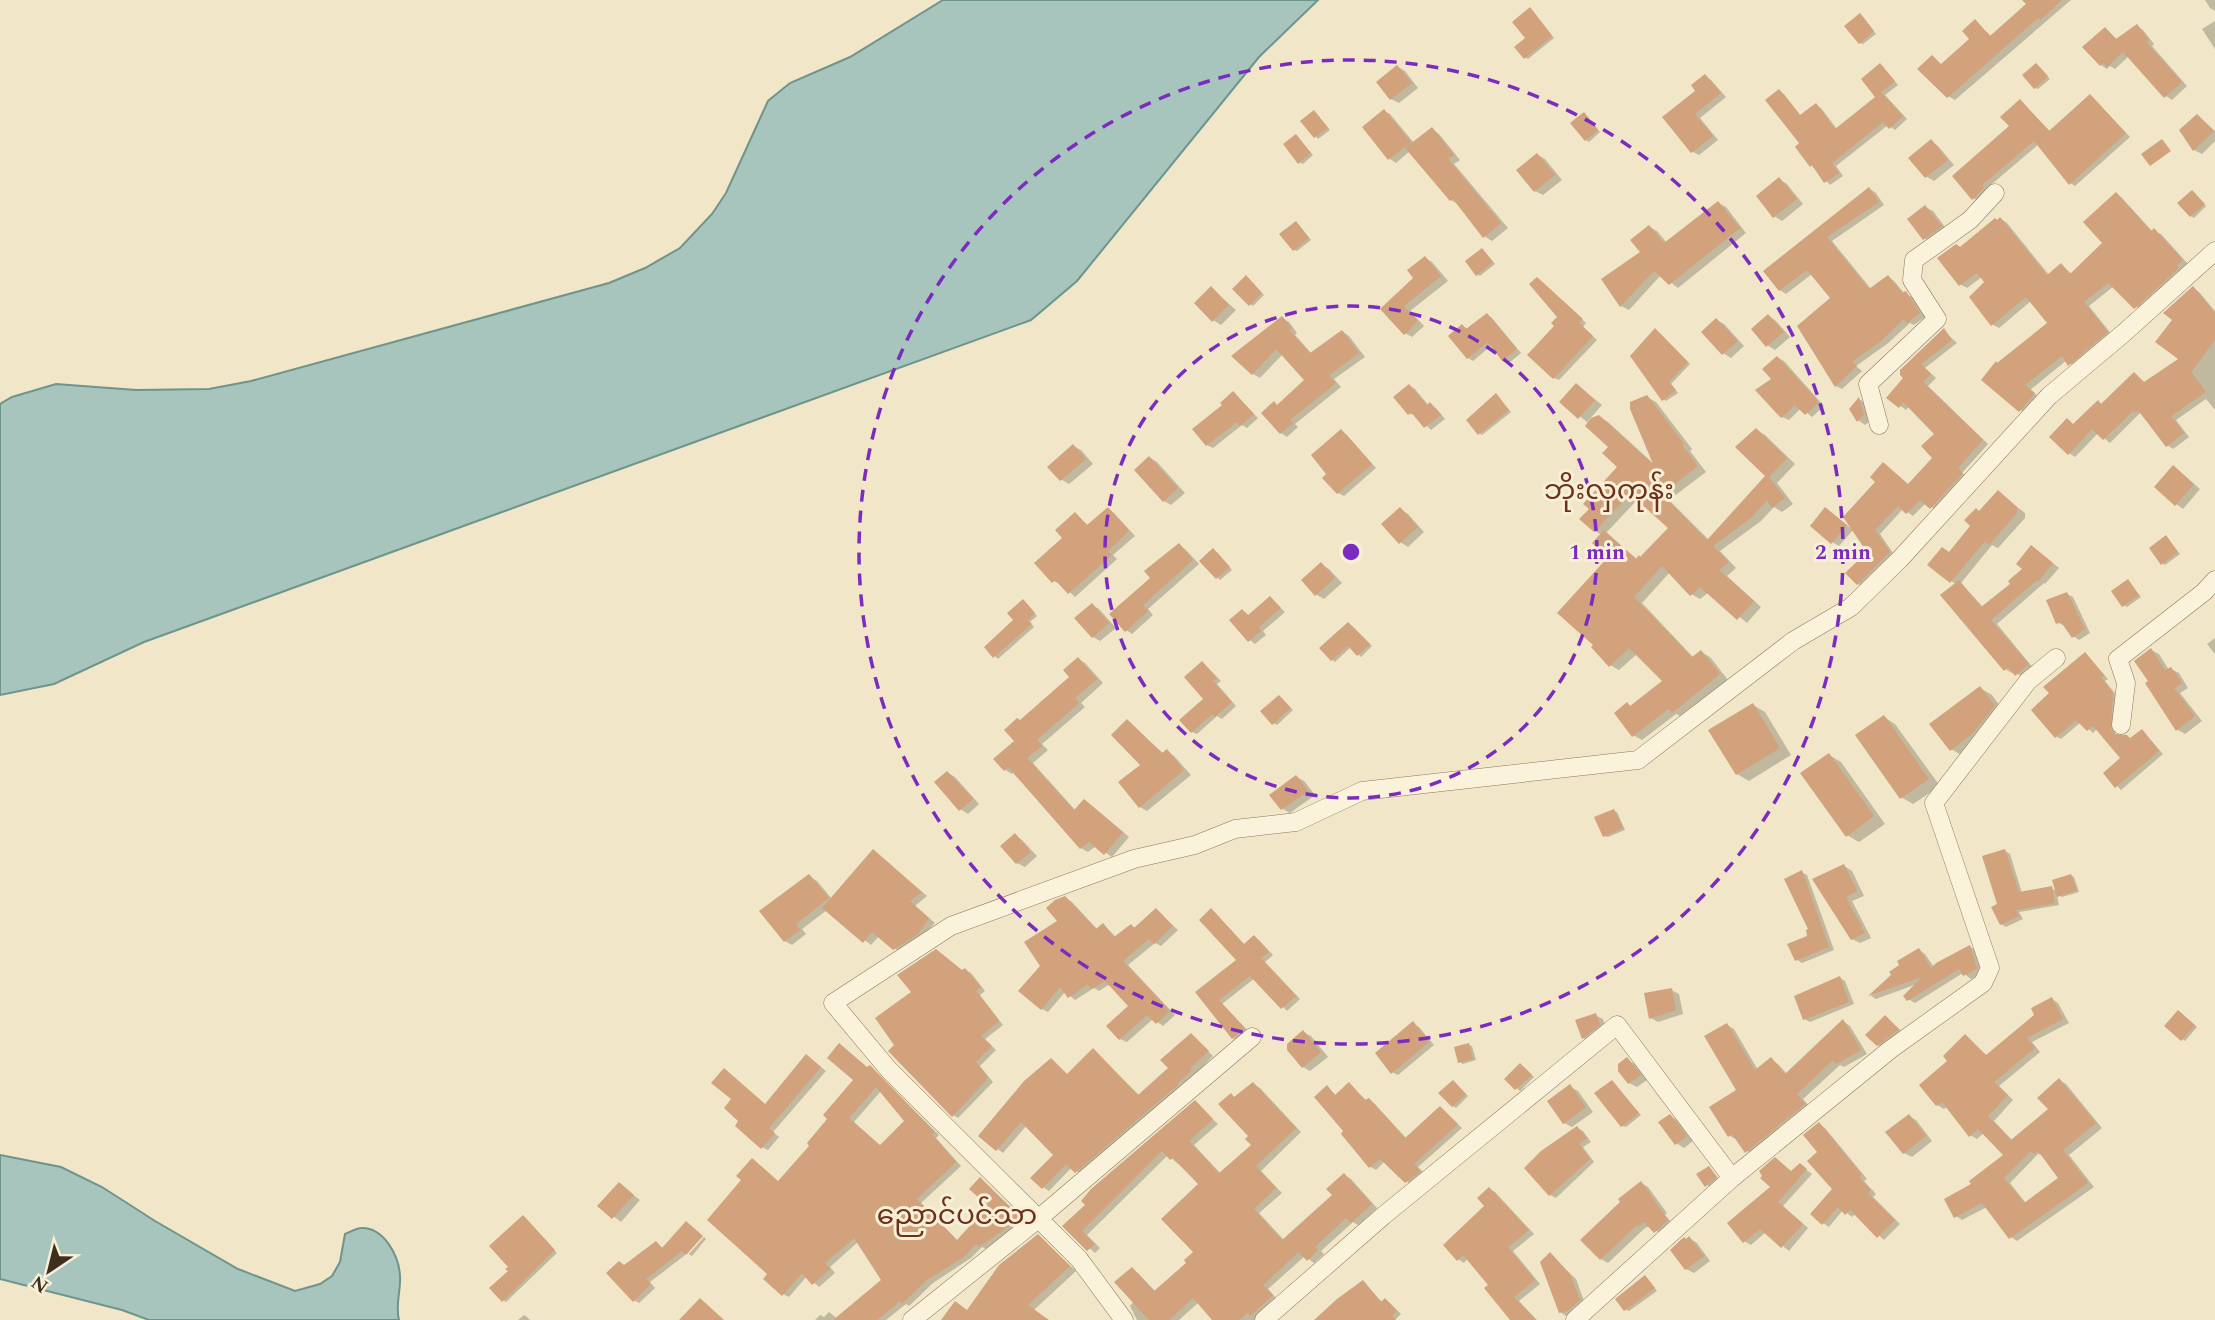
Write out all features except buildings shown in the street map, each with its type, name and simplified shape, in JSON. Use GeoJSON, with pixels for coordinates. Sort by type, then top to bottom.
{"type":"FeatureCollection","features":[{"type":"Feature","properties":{"kind":"street"},"geometry":{"type":"LineString","coordinates":[[1879,425],[1868,384],[1937,318],[1912,281],[1914,260],[1970,220],[1995,193]]}},
{"type":"Feature","properties":{"kind":"street"},"geometry":{"type":"LineString","coordinates":[[1124,1320],[1079,1259],[889,1070],[833,1003],[951,926],[1134,859],[1195,845],[1235,829],[1296,822],[1362,791],[1638,760],[1793,641],[1851,607],[1917,540],[2049,396],[2215,251]]}},
{"type":"Feature","properties":{"kind":"street"},"geometry":{"type":"LineString","coordinates":[[2121,725],[2126,683],[2118,659],[2204,592],[2215,580]]}},
{"type":"Feature","properties":{"kind":"street"},"geometry":{"type":"LineString","coordinates":[[1575,1320],[1732,1178],[1891,1049],[1983,983],[1990,968],[1934,803],[2028,681],[2056,658]]}},
{"type":"Feature","properties":{"kind":"street"},"geometry":{"type":"LineString","coordinates":[[1264,1320],[1383,1216],[1616,1025],[1732,1178]]}},
{"type":"Feature","properties":{"kind":"street"},"geometry":{"type":"LineString","coordinates":[[912,1320],[1038,1219],[1252,1037]]}},
{"type":"Feature","properties":{"kind":"water"},"geometry":{"type":"Polygon","coordinates":[[[943,0],[1318,0],[1259,57],[1077,281],[1031,320],[144,642],[54,684],[0,695],[0,404],[12,397],[56,384],[136,390],[209,389],[251,381],[609,283],[645,268],[680,248],[712,214],[726,193],[768,101],[790,83],[850,57],[943,0]]]}},
{"type":"Feature","properties":{"kind":"water"},"geometry":{"type":"Polygon","coordinates":[[[0,1155],[61,1167],[102,1187],[238,1269],[295,1291],[320,1284],[332,1276],[340,1262],[345,1234],[359,1228],[377,1232],[389,1244],[399,1268],[399,1320],[149,1320],[122,1310],[0,1279],[0,1155]]]}},
{"type":"Feature","properties":{"kind":"district","name":"ဘိုးလှကုန်း"},"geometry":{"type":"Point","coordinates":[1609,489]}},
{"type":"Feature","properties":{"kind":"district","name":"ညောင်ပင်သာ"},"geometry":{"type":"Point","coordinates":[957,1214]}}]}
